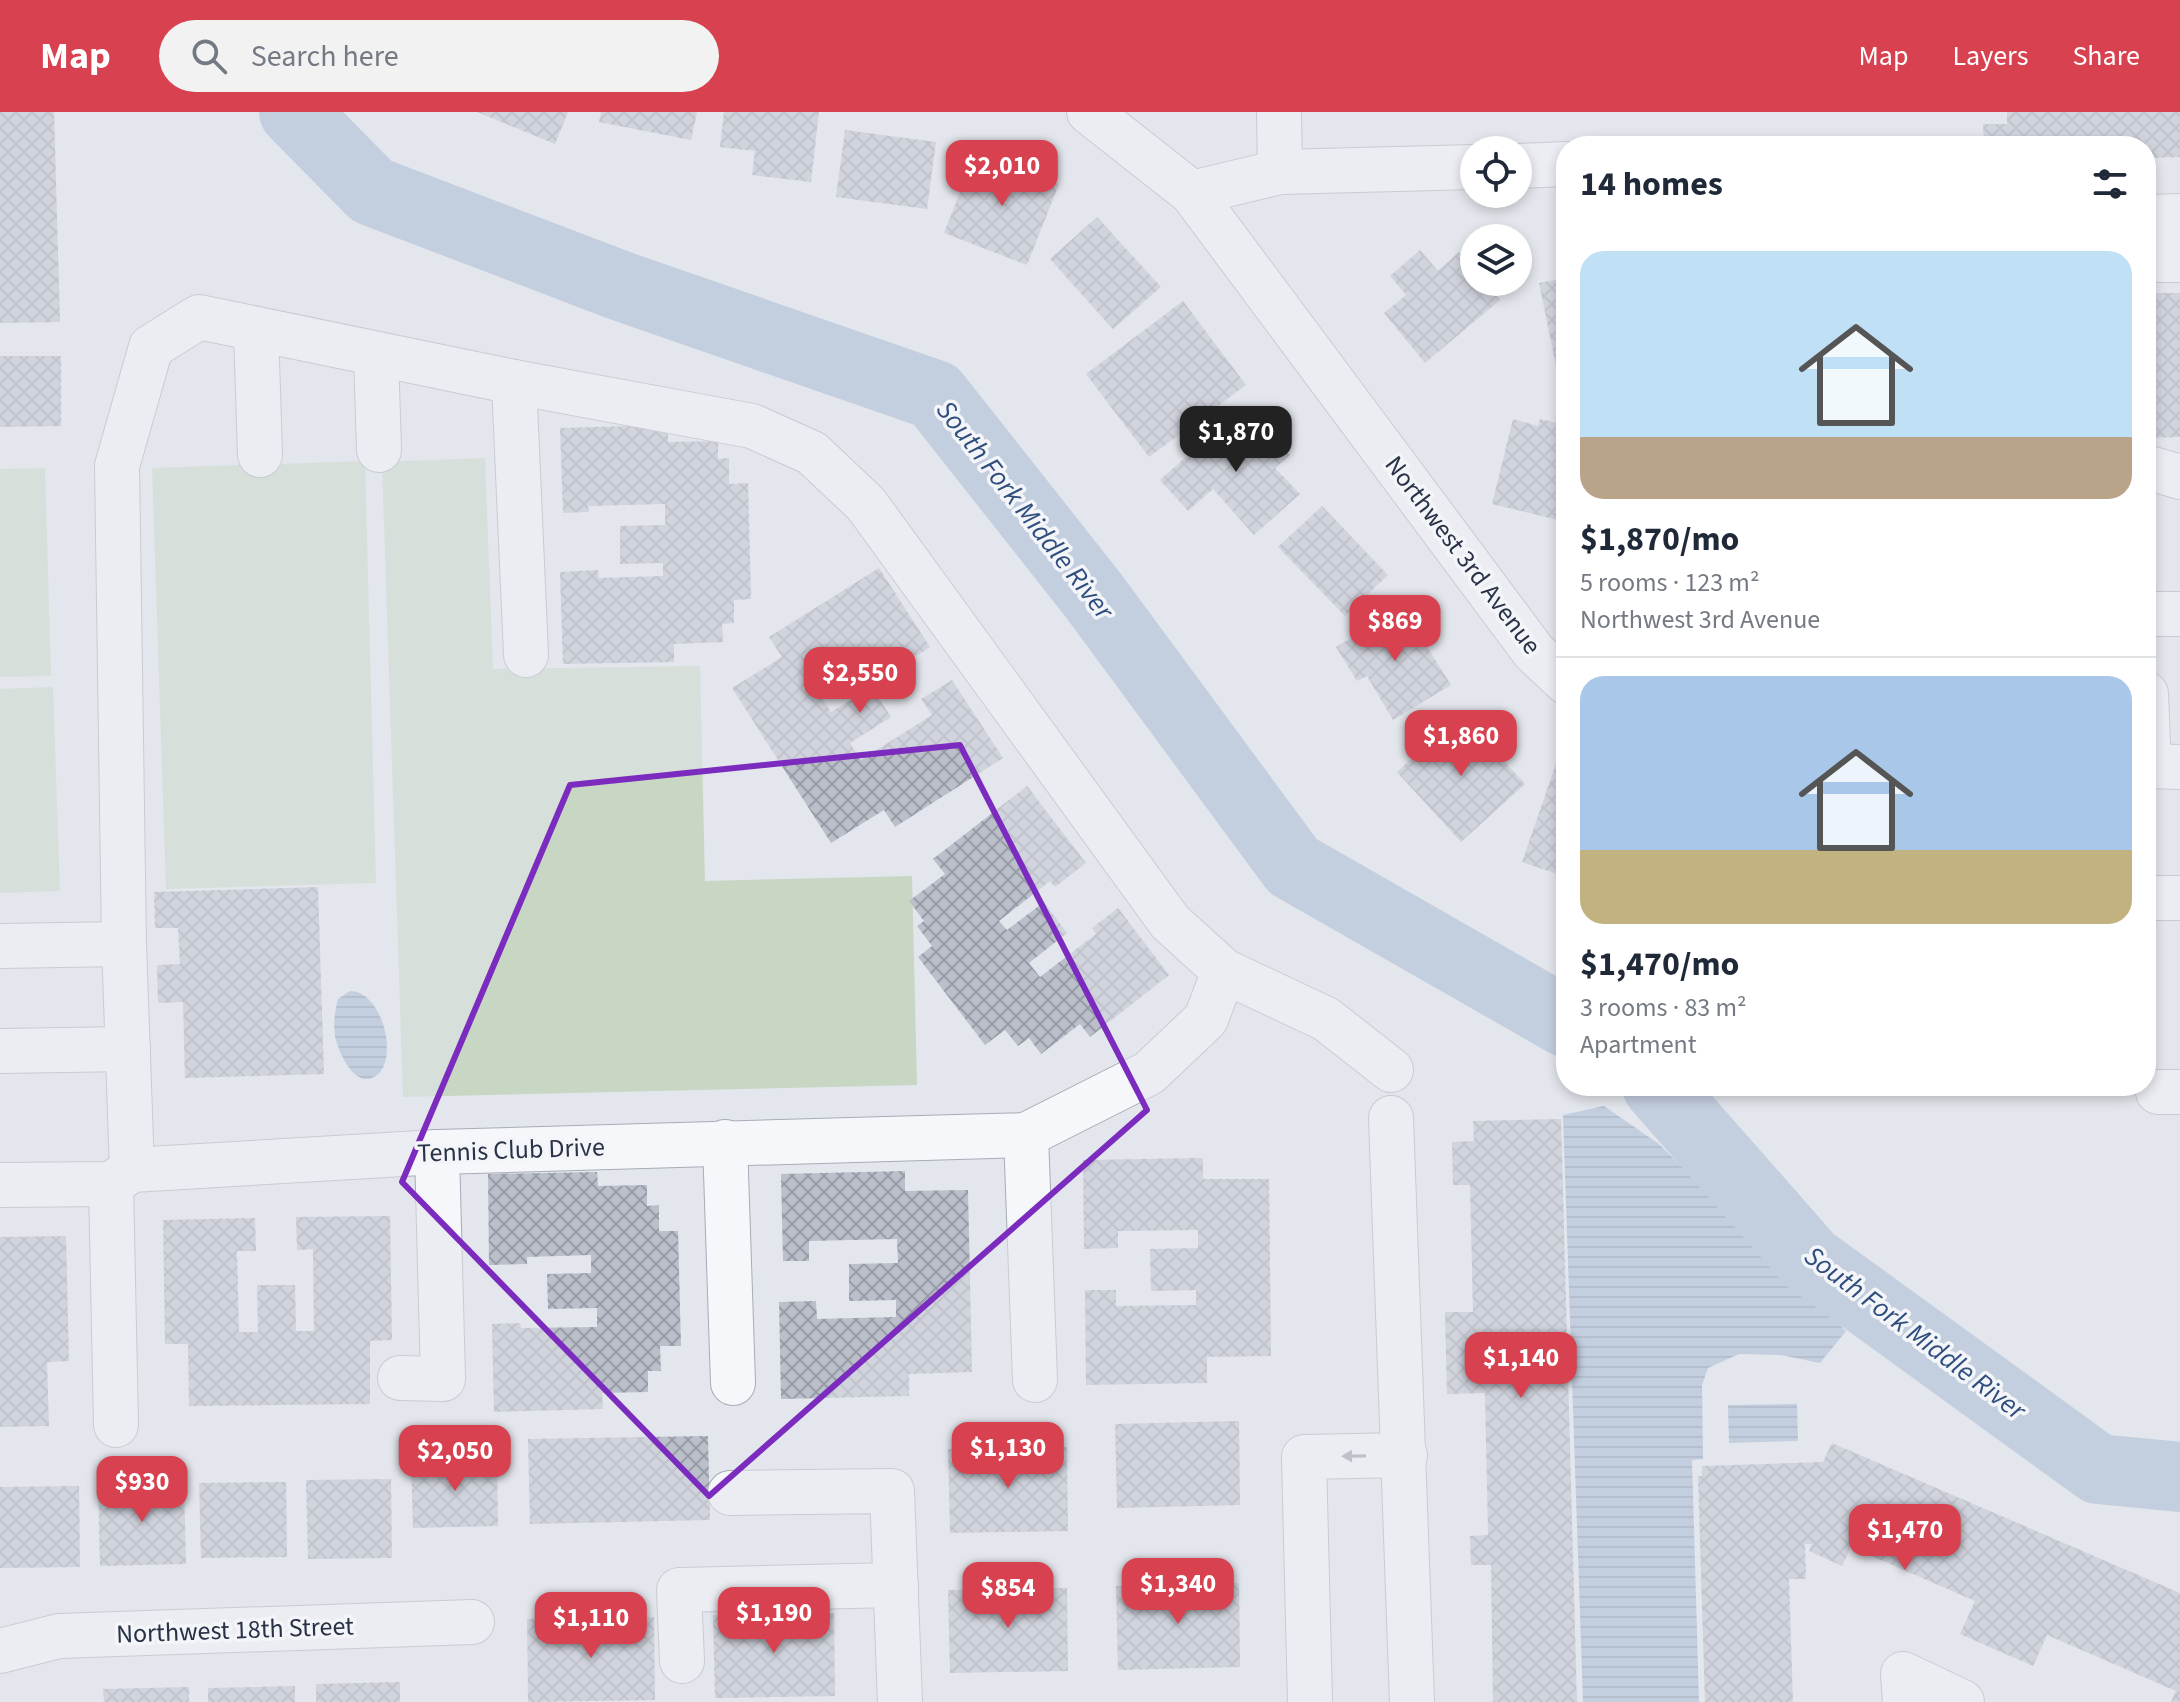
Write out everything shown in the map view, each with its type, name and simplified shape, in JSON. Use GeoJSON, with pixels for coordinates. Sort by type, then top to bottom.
{"type":"FeatureCollection","features":[{"type":"Feature","properties":{"kind":"street","name":"Northwest 3rd Avenue"},"geometry":{"type":"LineString","coordinates":[[1089,112],[1192,193],[1534,652],[1556,673]]}},
{"type":"Feature","properties":{"kind":"street"},"geometry":{"type":"LineString","coordinates":[[1279,112],[1280,172]]}},
{"type":"Feature","properties":{"kind":"street"},"geometry":{"type":"LineString","coordinates":[[1532,165],[1556,164]]}},
{"type":"Feature","properties":{"kind":"street"},"geometry":{"type":"LineString","coordinates":[[1192,193],[1280,172],[1460,167]]}},
{"type":"Feature","properties":{"kind":"street"},"geometry":{"type":"LineString","coordinates":[[2156,217],[2180,216]]}},
{"type":"Feature","properties":{"kind":"street"},"geometry":{"type":"LineString","coordinates":[[2156,260],[2180,260]]}},
{"type":"Feature","properties":{"kind":"street"},"geometry":{"type":"LineString","coordinates":[[116,1425],[121,1177],[128,1049],[117,466],[151,347],[199,317],[514,382],[752,426],[812,453],[866,504],[1170,922],[1224,971],[1326,1019],[1391,1070]]}},
{"type":"Feature","properties":{"kind":"street"},"geometry":{"type":"LineString","coordinates":[[256,329],[260,455]]}},
{"type":"Feature","properties":{"kind":"street"},"geometry":{"type":"LineString","coordinates":[[376,354],[379,450]]}},
{"type":"Feature","properties":{"kind":"street"},"geometry":{"type":"LineString","coordinates":[[514,382],[526,655]]}},
{"type":"Feature","properties":{"kind":"street"},"geometry":{"type":"LineString","coordinates":[[2156,470],[2180,477]]}},
{"type":"Feature","properties":{"kind":"street"},"geometry":{"type":"LineString","coordinates":[[2156,614],[2180,614]]}},
{"type":"Feature","properties":{"kind":"street"},"geometry":{"type":"LineString","coordinates":[[2156,766],[2180,767]]}},
{"type":"Feature","properties":{"kind":"street"},"geometry":{"type":"LineString","coordinates":[[2156,898],[2180,898]]}},
{"type":"Feature","properties":{"kind":"street"},"geometry":{"type":"LineString","coordinates":[[0,946],[124,944]]}},
{"type":"Feature","properties":{"kind":"street"},"geometry":{"type":"LineString","coordinates":[[1035,1380],[1026,1135],[1149,1073],[1206,1019],[1224,971]]}},
{"type":"Feature","properties":{"kind":"street"},"geometry":{"type":"LineString","coordinates":[[0,1051],[128,1049]]}},
{"type":"Feature","properties":{"kind":"street"},"geometry":{"type":"LineString","coordinates":[[1391,1118],[1412,1702]]}},
{"type":"Feature","properties":{"kind":"street","name":"Tennis Club Drive"},"geometry":{"type":"LineString","coordinates":[[0,1185],[437,1152],[1026,1135]]}},
{"type":"Feature","properties":{"kind":"street"},"geometry":{"type":"LineString","coordinates":[[725,1142],[733,1383]]}},
{"type":"Feature","properties":{"kind":"street"},"geometry":{"type":"LineString","coordinates":[[400,1378],[443,1379],[437,1152]]}},
{"type":"Feature","properties":{"kind":"street"},"geometry":{"type":"LineString","coordinates":[[1310,1702],[1304,1457],[1405,1455]]}},
{"type":"Feature","properties":{"kind":"street"},"geometry":{"type":"LineString","coordinates":[[730,1493],[892,1491],[900,1702]]}},
{"type":"Feature","properties":{"kind":"street"},"geometry":{"type":"LineString","coordinates":[[682,1661],[679,1590],[896,1585]]}},
{"type":"Feature","properties":{"kind":"street","name":"Northwest 18th Street"},"geometry":{"type":"LineString","coordinates":[[0,1651],[59,1636],[472,1622]]}},
{"type":"Feature","properties":{"kind":"street"},"geometry":{"type":"LineString","coordinates":[[1905,1702],[1903,1674],[1962,1702]]}},
{"type":"Feature","properties":{"kind":"highlighted area"},"geometry":{"type":"Polygon","coordinates":[[[960,745],[1147,1110],[709,1496],[402,1182],[570,785],[960,745]]]}},
{"type":"Feature","properties":{"kind":"green space"},"geometry":{"type":"Polygon","coordinates":[[[485,458],[493,669],[700,666],[705,881],[912,876],[917,1085],[403,1097],[382,462],[485,458]]]}},
{"type":"Feature","properties":{"kind":"green space"},"geometry":{"type":"Polygon","coordinates":[[[365,461],[376,883],[166,889],[152,468],[365,461]]]}},
{"type":"Feature","properties":{"kind":"green space"},"geometry":{"type":"Polygon","coordinates":[[[45,468],[51,676],[0,677],[0,469],[45,468]]]}},
{"type":"Feature","properties":{"kind":"green space"},"geometry":{"type":"Polygon","coordinates":[[[53,687],[60,891],[0,893],[0,689],[53,687]]]}},
{"type":"Feature","properties":{"kind":"water"},"geometry":{"type":"Polygon","coordinates":[[[350,991],[361,994],[371,1002],[384,1027],[387,1055],[377,1075],[369,1079],[362,1078],[349,1068],[335,1036],[338,999],[350,991]]]}},
{"type":"Feature","properties":{"kind":"water"},"geometry":{"type":"Polygon","coordinates":[[[1604,1106],[1659,1144],[1846,1331],[1820,1363],[1781,1355],[1739,1354],[1708,1368],[1702,1385],[1703,1459],[1692,1460],[1699,1702],[1583,1702],[1563,1115],[1604,1106]]]}},
{"type":"Feature","properties":{"kind":"water"},"geometry":{"type":"Polygon","coordinates":[[[1797,1404],[1798,1441],[1729,1443],[1728,1405],[1797,1404]]]}},
{"type":"Feature","properties":{"kind":"building"},"geometry":{"type":"Polygon","coordinates":[[[0,112],[54,112],[60,322],[0,323],[0,112]]]}},
{"type":"Feature","properties":{"kind":"building"},"geometry":{"type":"Polygon","coordinates":[[[477,112],[568,112],[555,144],[477,112]]]}},
{"type":"Feature","properties":{"kind":"building"},"geometry":{"type":"Polygon","coordinates":[[[601,112],[697,112],[691,140],[599,122],[601,112]]]}},
{"type":"Feature","properties":{"kind":"building"},"geometry":{"type":"Polygon","coordinates":[[[724,112],[819,112],[811,182],[752,175],[755,151],[720,147],[724,112]]]}},
{"type":"Feature","properties":{"kind":"building"},"geometry":{"type":"Polygon","coordinates":[[[2007,112],[2180,112],[2180,157],[2156,158],[2156,136],[1984,136],[1983,124],[2007,124],[2007,112]]]}},
{"type":"Feature","properties":{"kind":"building"},"geometry":{"type":"Polygon","coordinates":[[[845,130],[936,142],[927,209],[836,197],[845,130]]]}},
{"type":"Feature","properties":{"kind":"building"},"geometry":{"type":"Polygon","coordinates":[[[976,152],[1059,184],[1027,265],[944,233],[976,152]]]}},
{"type":"Feature","properties":{"kind":"building"},"geometry":{"type":"Polygon","coordinates":[[[1097,217],[1161,287],[1113,329],[1050,259],[1097,217]]]}},
{"type":"Feature","properties":{"kind":"building"},"geometry":{"type":"Polygon","coordinates":[[[1420,250],[1438,271],[1459,252],[1460,296],[1497,296],[1500,300],[1425,363],[1384,313],[1406,295],[1390,276],[1420,250]]]}},
{"type":"Feature","properties":{"kind":"building"},"geometry":{"type":"Polygon","coordinates":[[[1556,280],[1556,366],[1539,283],[1556,280]]]}},
{"type":"Feature","properties":{"kind":"building"},"geometry":{"type":"Polygon","coordinates":[[[2156,293],[2180,293],[2180,437],[2156,438],[2156,293]]]}},
{"type":"Feature","properties":{"kind":"building"},"geometry":{"type":"Polygon","coordinates":[[[1183,301],[1246,385],[1149,457],[1086,374],[1183,301]]]}},
{"type":"Feature","properties":{"kind":"building"},"geometry":{"type":"Polygon","coordinates":[[[0,356],[61,356],[61,426],[0,427],[0,356]]]}},
{"type":"Feature","properties":{"kind":"building"},"geometry":{"type":"Polygon","coordinates":[[[1234,414],[1255,437],[1266,427],[1290,455],[1275,468],[1300,494],[1254,535],[1213,489],[1188,511],[1160,480],[1234,414]]]}},
{"type":"Feature","properties":{"kind":"building"},"geometry":{"type":"Polygon","coordinates":[[[1513,419],[1538,426],[1540,419],[1556,423],[1556,520],[1492,504],[1513,419]]]}},
{"type":"Feature","properties":{"kind":"building"},"geometry":{"type":"Polygon","coordinates":[[[668,425],[668,442],[718,441],[718,459],[729,458],[729,484],[748,483],[751,599],[734,600],[734,623],[722,624],[723,642],[674,644],[674,662],[563,664],[560,572],[598,570],[599,578],[663,576],[663,563],[620,564],[620,526],[665,525],[665,504],[588,506],[589,512],[563,513],[560,428],[668,425]]]}},
{"type":"Feature","properties":{"kind":"building"},"geometry":{"type":"Polygon","coordinates":[[[1322,506],[1388,575],[1345,616],[1278,547],[1322,506]]]}},
{"type":"Feature","properties":{"kind":"building"},"geometry":{"type":"Polygon","coordinates":[[[879,568],[930,647],[901,666],[891,650],[820,695],[831,712],[872,687],[891,717],[850,743],[861,760],[932,715],[921,699],[952,680],[1003,758],[895,827],[884,810],[831,843],[732,688],[782,657],[769,637],[879,568]]]}},
{"type":"Feature","properties":{"kind":"building"},"geometry":{"type":"Polygon","coordinates":[[[1402,607],[1451,685],[1393,720],[1367,676],[1357,681],[1336,647],[1402,607]]]}},
{"type":"Feature","properties":{"kind":"building"},"geometry":{"type":"Polygon","coordinates":[[[1460,713],[1525,784],[1461,842],[1397,772],[1460,713]]]}},
{"type":"Feature","properties":{"kind":"building"},"geometry":{"type":"Polygon","coordinates":[[[1556,764],[1556,874],[1522,862],[1556,764]]]}},
{"type":"Feature","properties":{"kind":"building"},"geometry":{"type":"Polygon","coordinates":[[[1027,786],[1086,863],[1055,887],[1050,881],[999,921],[1007,930],[1044,902],[1067,933],[1029,963],[1040,977],[1096,934],[1092,928],[1118,908],[1169,975],[1090,1037],[1080,1024],[1041,1054],[1029,1038],[1018,1046],[1005,1030],[985,1045],[918,957],[932,946],[917,926],[924,921],[909,901],[945,874],[933,859],[1027,786]]]}},
{"type":"Feature","properties":{"kind":"building"},"geometry":{"type":"Polygon","coordinates":[[[318,887],[324,1074],[185,1078],[183,1002],[158,1003],[157,965],[180,964],[178,928],[155,928],[154,892],[318,887]]]}},
{"type":"Feature","properties":{"kind":"building"},"geometry":{"type":"Polygon","coordinates":[[[1561,1119],[1577,1702],[1493,1702],[1491,1565],[1471,1565],[1470,1536],[1488,1535],[1485,1393],[1447,1394],[1445,1312],[1473,1312],[1470,1185],[1453,1185],[1452,1142],[1474,1141],[1473,1121],[1561,1119]]]}},
{"type":"Feature","properties":{"kind":"building"},"geometry":{"type":"Polygon","coordinates":[[[1203,1158],[1203,1179],[1269,1179],[1271,1356],[1207,1357],[1207,1383],[1086,1385],[1085,1290],[1116,1290],[1116,1306],[1196,1305],[1196,1290],[1151,1291],[1150,1249],[1198,1248],[1198,1230],[1118,1231],[1118,1248],[1084,1249],[1083,1160],[1203,1158]]]}},
{"type":"Feature","properties":{"kind":"building"},"geometry":{"type":"Polygon","coordinates":[[[905,1171],[905,1191],[968,1190],[972,1372],[909,1374],[909,1396],[781,1399],[779,1302],[816,1301],[817,1319],[896,1317],[896,1300],[849,1301],[849,1264],[898,1263],[897,1239],[809,1241],[809,1261],[783,1261],[781,1174],[905,1171]]]}},
{"type":"Feature","properties":{"kind":"building"},"geometry":{"type":"Polygon","coordinates":[[[597,1172],[598,1186],[647,1185],[647,1206],[659,1205],[659,1231],[678,1231],[681,1346],[660,1346],[661,1371],[648,1371],[648,1392],[602,1393],[603,1409],[494,1412],[492,1324],[520,1323],[521,1328],[597,1327],[597,1308],[548,1309],[547,1274],[591,1273],[591,1255],[527,1257],[527,1264],[489,1265],[488,1174],[597,1172]]]}},
{"type":"Feature","properties":{"kind":"building"},"geometry":{"type":"Polygon","coordinates":[[[390,1216],[392,1340],[370,1341],[370,1404],[189,1406],[188,1344],[165,1344],[163,1220],[255,1218],[256,1251],[237,1251],[239,1332],[258,1332],[257,1285],[295,1285],[296,1331],[314,1331],[313,1249],[297,1250],[296,1217],[390,1216]]]}},
{"type":"Feature","properties":{"kind":"building"},"geometry":{"type":"Polygon","coordinates":[[[66,1236],[69,1361],[47,1362],[49,1426],[0,1427],[0,1237],[66,1236]]]}},
{"type":"Feature","properties":{"kind":"building"},"geometry":{"type":"Polygon","coordinates":[[[1239,1421],[1240,1505],[1117,1508],[1115,1424],[1239,1421]]]}},
{"type":"Feature","properties":{"kind":"building"},"geometry":{"type":"Polygon","coordinates":[[[708,1436],[710,1520],[530,1524],[528,1439],[708,1436]]]}},
{"type":"Feature","properties":{"kind":"building"},"geometry":{"type":"Polygon","coordinates":[[[1832,1443],[2180,1593],[2180,1702],[2171,1702],[2176,1691],[2047,1635],[2033,1666],[1960,1634],[1975,1601],[1851,1547],[1842,1566],[1809,1551],[1812,1544],[1805,1544],[1806,1579],[1789,1579],[1793,1702],[1705,1702],[1698,1476],[1702,1476],[1702,1466],[1823,1462],[1832,1443]]]}},
{"type":"Feature","properties":{"kind":"building"},"geometry":{"type":"Polygon","coordinates":[[[1067,1447],[1068,1531],[950,1533],[948,1449],[1067,1447]]]}},
{"type":"Feature","properties":{"kind":"building"},"geometry":{"type":"Polygon","coordinates":[[[497,1458],[498,1526],[413,1528],[411,1460],[497,1458]]]}},
{"type":"Feature","properties":{"kind":"building"},"geometry":{"type":"Polygon","coordinates":[[[391,1479],[392,1558],[308,1559],[306,1480],[391,1479]]]}},
{"type":"Feature","properties":{"kind":"building"},"geometry":{"type":"Polygon","coordinates":[[[184,1481],[186,1564],[100,1566],[98,1483],[184,1481]]]}},
{"type":"Feature","properties":{"kind":"building"},"geometry":{"type":"Polygon","coordinates":[[[286,1482],[287,1557],[201,1558],[199,1483],[286,1482]]]}},
{"type":"Feature","properties":{"kind":"building"},"geometry":{"type":"Polygon","coordinates":[[[79,1486],[80,1567],[0,1568],[0,1487],[79,1486]]]}},
{"type":"Feature","properties":{"kind":"building"},"geometry":{"type":"Polygon","coordinates":[[[1239,1583],[1240,1667],[1118,1670],[1116,1586],[1239,1583]]]}},
{"type":"Feature","properties":{"kind":"building"},"geometry":{"type":"Polygon","coordinates":[[[1067,1588],[1068,1671],[950,1673],[948,1590],[1067,1588]]]}},
{"type":"Feature","properties":{"kind":"building"},"geometry":{"type":"Polygon","coordinates":[[[834,1613],[835,1696],[715,1698],[713,1615],[834,1613]]]}},
{"type":"Feature","properties":{"kind":"building"},"geometry":{"type":"Polygon","coordinates":[[[654,1617],[655,1700],[528,1702],[527,1619],[654,1617]]]}},
{"type":"Feature","properties":{"kind":"building"},"geometry":{"type":"Polygon","coordinates":[[[400,1682],[400,1702],[316,1702],[316,1684],[400,1682]]]}},
{"type":"Feature","properties":{"kind":"building"},"geometry":{"type":"Polygon","coordinates":[[[295,1686],[295,1702],[208,1702],[208,1688],[295,1686]]]}},
{"type":"Feature","properties":{"kind":"building"},"geometry":{"type":"Polygon","coordinates":[[[189,1687],[189,1702],[104,1702],[103,1689],[189,1687]]]}},
{"type":"Feature","properties":{"kind":"waterway","name":"South Fork Middle River"},"geometry":{"type":"LineString","coordinates":[[294,112],[372,191],[621,286],[935,395],[1093,595],[1293,866],[1556,1016]]}},
{"type":"Feature","properties":{"kind":"waterway","name":"South Fork Middle River"},"geometry":{"type":"LineString","coordinates":[[1666,1096],[1810,1260],[2098,1469],[2180,1477]]}}]}
